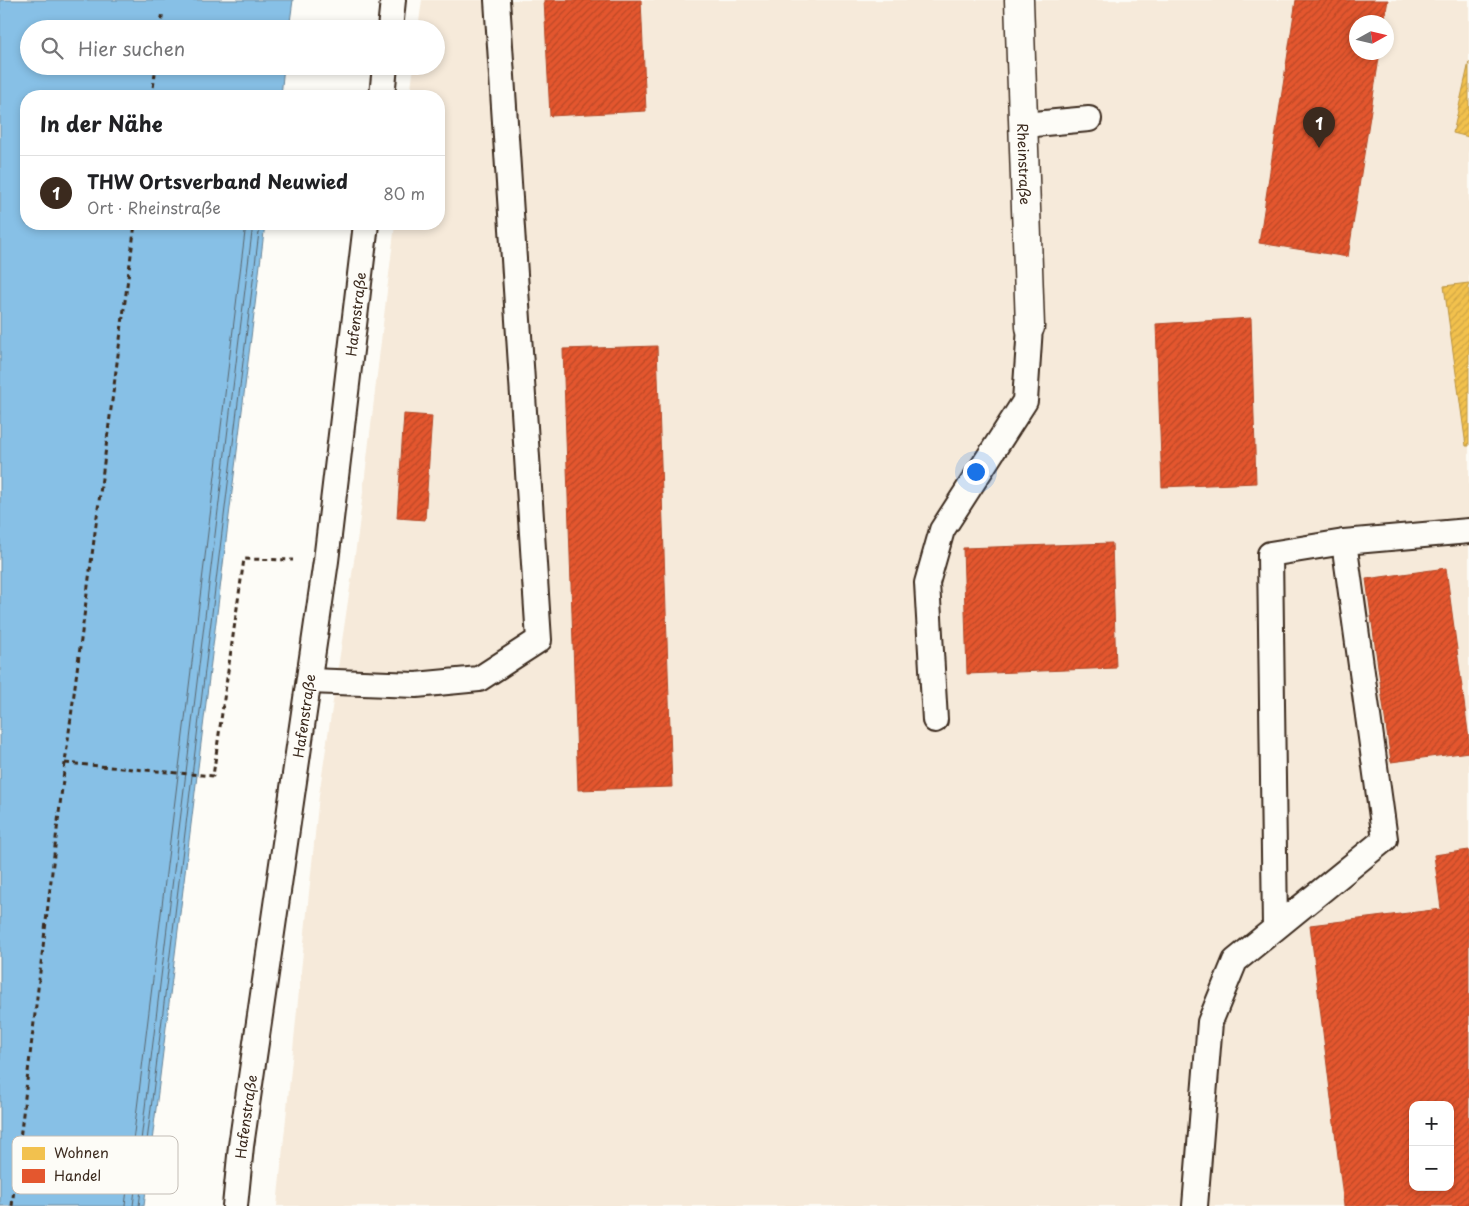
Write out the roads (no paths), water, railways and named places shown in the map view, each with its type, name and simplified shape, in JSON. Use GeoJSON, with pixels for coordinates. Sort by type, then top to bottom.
{"type":"FeatureCollection","features":[{"type":"Feature","properties":{"kind":"street","name":"Rheinstraße"},"geometry":{"type":"LineString","coordinates":[[1019,0],[1030,327]]}},
{"type":"Feature","properties":{"kind":"lane"},"geometry":{"type":"LineString","coordinates":[[391,20],[393,0]]}},
{"type":"Feature","properties":{"kind":"lane"},"geometry":{"type":"LineString","coordinates":[[309,681],[416,685],[479,679],[540,640],[497,0]]}},
{"type":"Feature","properties":{"kind":"lane"},"geometry":{"type":"LineString","coordinates":[[383,90],[384,75]]}},
{"type":"Feature","properties":{"kind":"lane"},"geometry":{"type":"LineString","coordinates":[[1023,125],[1089,119]]}},
{"type":"Feature","properties":{"kind":"lane","name":"Hafenstraße"},"geometry":{"type":"LineString","coordinates":[[235,1206],[241,1146],[326,561],[365,230]]}},
{"type":"Feature","properties":{"kind":"lane"},"geometry":{"type":"LineString","coordinates":[[935,720],[927,583],[942,530],[1025,401],[1030,327]]}},
{"type":"Feature","properties":{"kind":"lane"},"geometry":{"type":"LineString","coordinates":[[1275,927],[1270,554],[1344,542],[1469,531]]}},
{"type":"Feature","properties":{"kind":"lane"},"geometry":{"type":"LineString","coordinates":[[1195,1206],[1210,1022],[1235,961],[1385,839],[1344,542]]}},
{"type":"Feature","properties":{"kind":"water"},"geometry":{"type":"Polygon","coordinates":[[[0,0],[293,0],[290,20],[20,20],[20,75],[283,75],[282,90],[20,90],[20,230],[264,230],[153,1136],[12,1136],[12,1194],[145,1194],[144,1206],[0,1206],[0,0]]]}},
{"type":"Feature","properties":{"kind":"place","name":"THW Ortsverband Neuwied"},"geometry":{"type":"Point","coordinates":[1319,148]}}]}
